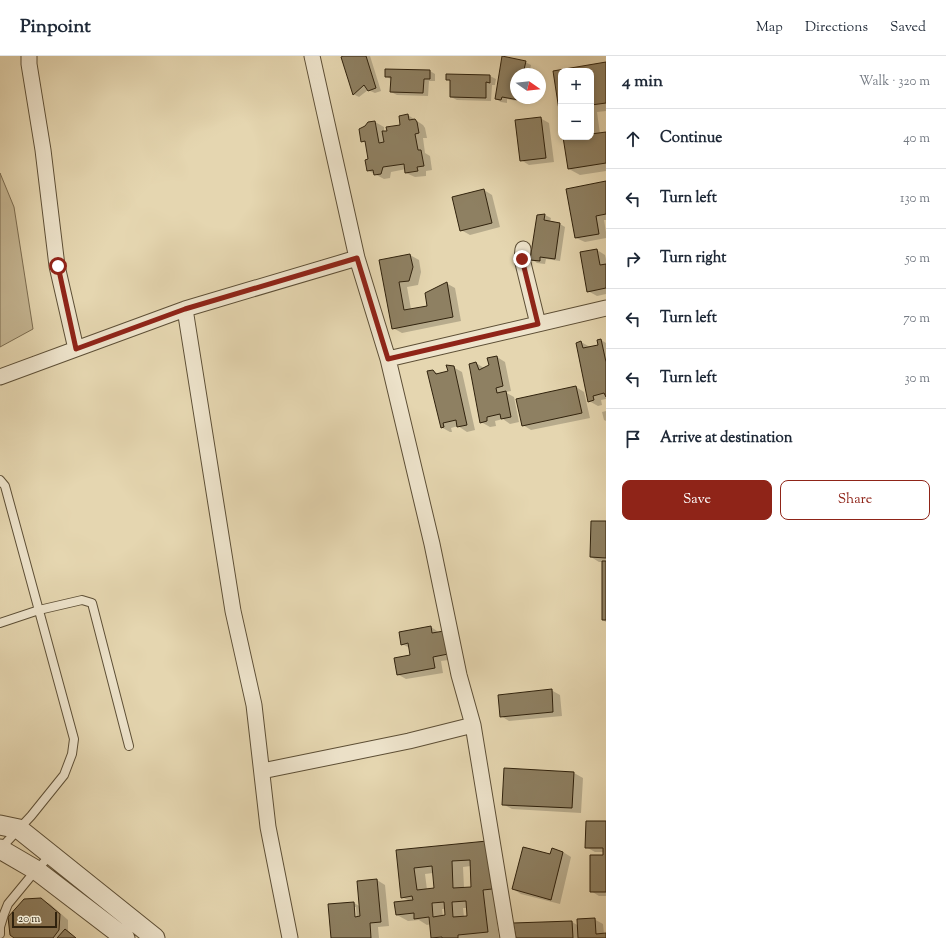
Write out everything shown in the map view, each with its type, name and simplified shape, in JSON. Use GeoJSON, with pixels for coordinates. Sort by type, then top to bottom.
{"type":"FeatureCollection","features":[{"type":"Feature","properties":{"kind":"street"},"geometry":{"type":"LineString","coordinates":[[29,56],[29,64],[44,150],[58,266],[76,349]]}},
{"type":"Feature","properties":{"kind":"street"},"geometry":{"type":"LineString","coordinates":[[312,56],[357,258],[388,359],[432,544],[459,675],[473,725],[508,938]]}},
{"type":"Feature","properties":{"kind":"street"},"geometry":{"type":"LineString","coordinates":[[523,249],[522,259],[538,324]]}},
{"type":"Feature","properties":{"kind":"street"},"geometry":{"type":"LineString","coordinates":[[0,377],[185,309],[357,258]]}},
{"type":"Feature","properties":{"kind":"street"},"geometry":{"type":"LineString","coordinates":[[388,359],[606,308]]}},
{"type":"Feature","properties":{"kind":"street"},"geometry":{"type":"LineString","coordinates":[[185,309],[233,611],[254,705],[268,827],[290,938]]}},
{"type":"Feature","properties":{"kind":"street"},"geometry":{"type":"LineString","coordinates":[[262,771],[409,741],[473,725]]}},
{"type":"Feature","properties":{"kind":"street"},"geometry":{"type":"LineString","coordinates":[[0,825],[18,829],[155,938]]}},
{"type":"Feature","properties":{"kind":"street"},"geometry":{"type":"LineString","coordinates":[[0,848],[36,870],[125,938]]}},
{"type":"Feature","properties":{"kind":"lane"},"geometry":{"type":"LineString","coordinates":[[0,480],[5,486],[74,739],[72,754],[64,775],[31,816],[0,848]]}},
{"type":"Feature","properties":{"kind":"lane"},"geometry":{"type":"LineString","coordinates":[[0,623],[39,610],[82,600],[92,603],[128,746]]}},
{"type":"Feature","properties":{"kind":"lane"},"geometry":{"type":"LineString","coordinates":[[0,936],[0,926],[8,904],[51,854]]}},
{"type":"Feature","properties":{"kind":"shaded area"},"geometry":{"type":"Polygon","coordinates":[[[0,173],[14,207],[33,329],[0,347],[0,173]]]}},
{"type":"Feature","properties":{"kind":"building"},"geometry":{"type":"Polygon","coordinates":[[[366,56],[376,88],[368,91],[364,85],[353,95],[341,57],[366,56]]]}},
{"type":"Feature","properties":{"kind":"building"},"geometry":{"type":"Polygon","coordinates":[[[502,56],[526,61],[524,68],[510,68],[510,98],[502,97],[501,100],[495,99],[502,56]]]}},
{"type":"Feature","properties":{"kind":"building"},"geometry":{"type":"Polygon","coordinates":[[[606,62],[606,103],[594,105],[594,68],[571,68],[606,62]]]}},
{"type":"Feature","properties":{"kind":"building"},"geometry":{"type":"Polygon","coordinates":[[[385,69],[430,70],[430,79],[424,79],[423,93],[390,92],[391,77],[385,77],[385,69]]]}},
{"type":"Feature","properties":{"kind":"building"},"geometry":{"type":"Polygon","coordinates":[[[558,70],[558,104],[553,71],[558,70]]]}},
{"type":"Feature","properties":{"kind":"building"},"geometry":{"type":"Polygon","coordinates":[[[446,74],[490,75],[490,83],[486,82],[486,98],[450,97],[450,80],[446,80],[446,74]]]}},
{"type":"Feature","properties":{"kind":"building"},"geometry":{"type":"Polygon","coordinates":[[[408,114],[409,120],[415,119],[417,122],[419,133],[415,134],[418,150],[421,150],[424,166],[417,167],[418,171],[405,173],[404,164],[383,167],[381,174],[374,175],[373,170],[367,171],[365,160],[368,159],[365,141],[361,142],[359,129],[365,126],[368,122],[375,121],[379,143],[384,142],[382,131],[387,131],[386,127],[400,125],[399,116],[408,114]]]}},
{"type":"Feature","properties":{"kind":"building"},"geometry":{"type":"Polygon","coordinates":[[[541,117],[546,158],[520,161],[515,120],[541,117]]]}},
{"type":"Feature","properties":{"kind":"building"},"geometry":{"type":"Polygon","coordinates":[[[606,132],[606,163],[568,169],[563,140],[594,140],[594,134],[606,132]]]}},
{"type":"Feature","properties":{"kind":"building"},"geometry":{"type":"Polygon","coordinates":[[[606,181],[606,214],[596,216],[599,234],[575,238],[566,189],[606,181]]]}},
{"type":"Feature","properties":{"kind":"building"},"geometry":{"type":"Polygon","coordinates":[[[484,189],[492,223],[460,231],[452,197],[484,189]]]}},
{"type":"Feature","properties":{"kind":"building"},"geometry":{"type":"Polygon","coordinates":[[[545,214],[544,220],[560,223],[555,259],[540,257],[540,261],[530,260],[537,215],[545,214]]]}},
{"type":"Feature","properties":{"kind":"building"},"geometry":{"type":"Polygon","coordinates":[[[597,249],[600,265],[606,264],[606,288],[587,292],[580,252],[597,249]]]}},
{"type":"Feature","properties":{"kind":"building"},"geometry":{"type":"Polygon","coordinates":[[[410,254],[413,267],[409,281],[399,282],[404,310],[427,306],[425,293],[447,282],[453,317],[392,329],[379,260],[410,254]]]}},
{"type":"Feature","properties":{"kind":"building"},"geometry":{"type":"Polygon","coordinates":[[[601,339],[606,362],[606,397],[604,393],[593,396],[594,400],[588,402],[576,343],[581,341],[583,348],[598,345],[597,340],[601,339]]]}},
{"type":"Feature","properties":{"kind":"building"},"geometry":{"type":"Polygon","coordinates":[[[497,356],[503,386],[496,388],[497,393],[506,391],[511,417],[501,419],[500,414],[487,417],[487,421],[480,423],[469,364],[476,362],[479,370],[489,365],[487,358],[497,356]]]}},
{"type":"Feature","properties":{"kind":"building"},"geometry":{"type":"Polygon","coordinates":[[[446,365],[454,366],[467,425],[457,427],[456,420],[443,423],[444,427],[441,428],[427,371],[433,370],[436,374],[448,371],[446,365]]]}},
{"type":"Feature","properties":{"kind":"building"},"geometry":{"type":"Polygon","coordinates":[[[576,386],[582,413],[522,426],[516,399],[576,386]]]}},
{"type":"Feature","properties":{"kind":"building"},"geometry":{"type":"Polygon","coordinates":[[[591,521],[606,521],[606,558],[590,557],[591,521]]]}},
{"type":"Feature","properties":{"kind":"building"},"geometry":{"type":"Polygon","coordinates":[[[602,561],[606,561],[606,620],[602,620],[602,561]]]}},
{"type":"Feature","properties":{"kind":"building"},"geometry":{"type":"Polygon","coordinates":[[[431,626],[432,633],[444,631],[448,654],[433,657],[435,668],[397,675],[394,658],[410,655],[408,643],[401,645],[399,632],[431,626]]]}},
{"type":"Feature","properties":{"kind":"building"},"geometry":{"type":"Polygon","coordinates":[[[552,689],[553,712],[500,717],[498,695],[552,689]]]}},
{"type":"Feature","properties":{"kind":"building"},"geometry":{"type":"Polygon","coordinates":[[[504,768],[574,772],[572,808],[502,805],[504,768]]]}},
{"type":"Feature","properties":{"kind":"building"},"geometry":{"type":"Polygon","coordinates":[[[586,821],[606,821],[606,892],[590,892],[590,855],[603,855],[603,848],[585,848],[586,821]]]}},
{"type":"Feature","properties":{"kind":"building"},"geometry":{"type":"Polygon","coordinates":[[[487,841],[492,889],[483,890],[488,932],[458,935],[458,938],[431,938],[429,917],[414,919],[414,913],[396,915],[394,902],[413,900],[412,896],[401,898],[396,850],[487,841]],[[470,860],[452,861],[453,888],[471,887],[470,860]],[[432,866],[414,868],[417,890],[434,888],[432,866]],[[466,901],[452,902],[453,917],[467,916],[466,901]],[[444,902],[432,903],[433,917],[445,915],[444,902]]]}},
{"type":"Feature","properties":{"kind":"building"},"geometry":{"type":"Polygon","coordinates":[[[523,847],[550,854],[552,848],[563,852],[551,900],[512,889],[523,847]]]}},
{"type":"Feature","properties":{"kind":"building"},"geometry":{"type":"Polygon","coordinates":[[[377,879],[381,922],[370,923],[371,938],[331,938],[328,904],[354,902],[355,917],[360,916],[357,881],[377,879]]]}},
{"type":"Feature","properties":{"kind":"building"},"geometry":{"type":"Polygon","coordinates":[[[41,898],[60,914],[59,930],[53,938],[14,938],[10,935],[8,917],[24,899],[41,898]]]}},
{"type":"Feature","properties":{"kind":"building"},"geometry":{"type":"Polygon","coordinates":[[[595,918],[596,934],[606,933],[606,938],[578,938],[577,919],[595,918]]]}},
{"type":"Feature","properties":{"kind":"building"},"geometry":{"type":"Polygon","coordinates":[[[572,921],[573,938],[516,938],[513,923],[572,921]]]}},
{"type":"Feature","properties":{"kind":"building"},"geometry":{"type":"Polygon","coordinates":[[[65,929],[76,938],[57,938],[65,929]]]}},
{"type":"Feature","properties":{"kind":"route"},"geometry":{"type":"LineString","coordinates":[[58,266],[76,349],[185,309],[357,258],[388,359],[538,324],[522,259]]}}]}
